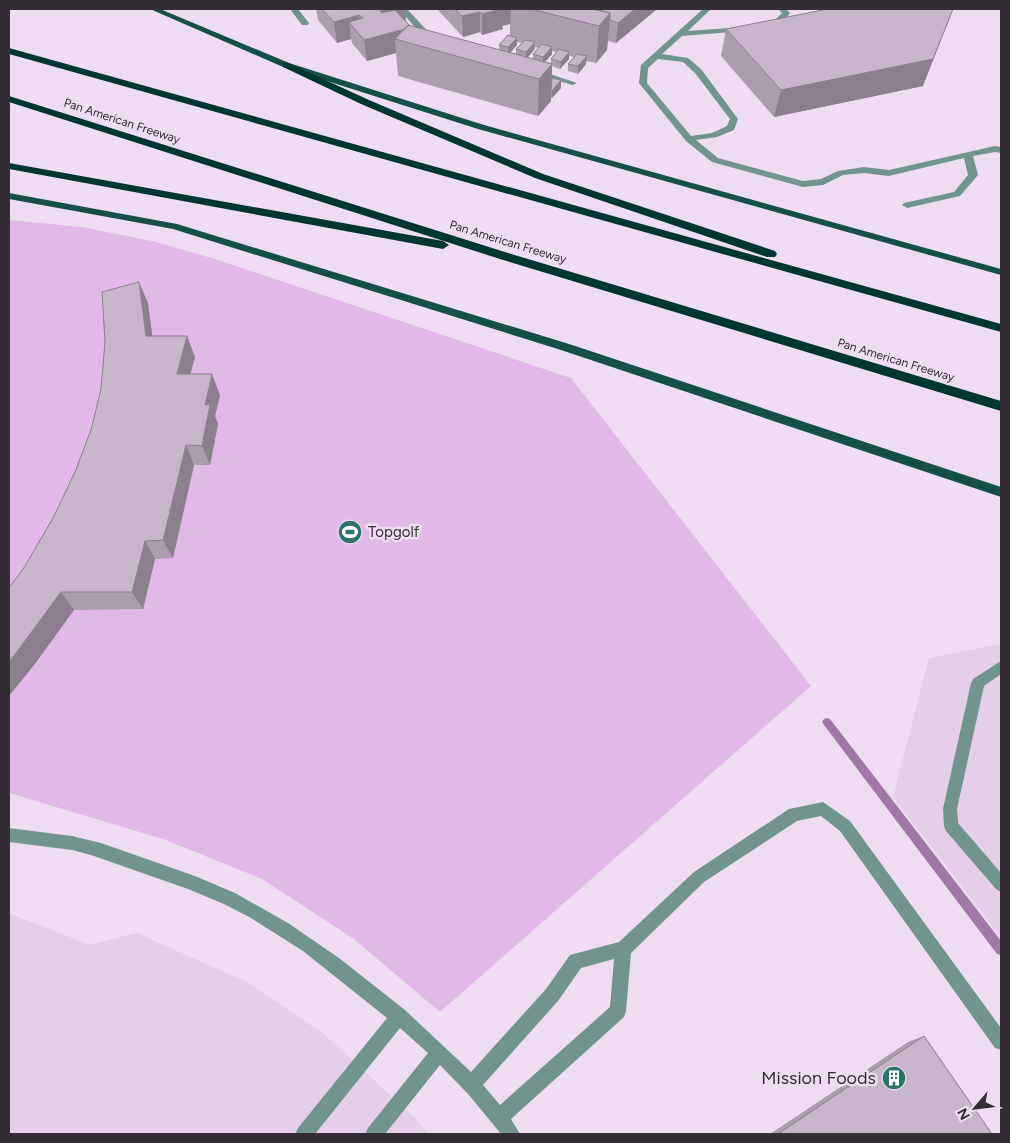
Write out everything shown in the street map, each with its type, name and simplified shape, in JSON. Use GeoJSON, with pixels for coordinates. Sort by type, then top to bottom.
{"type":"FeatureCollection","features":[{"type":"Feature","properties":{"kind":"highway"},"geometry":{"type":"LineString","coordinates":[[9,51],[1001,328]]}},
{"type":"Feature","properties":{"kind":"highway"},"geometry":{"type":"LineString","coordinates":[[286,65],[364,102],[539,176],[677,224],[1001,328]]}},
{"type":"Feature","properties":{"kind":"highway","name":"Pan American Freeway"},"geometry":{"type":"LineString","coordinates":[[9,99],[504,256],[1001,406]]}},
{"type":"Feature","properties":{"kind":"highway"},"geometry":{"type":"LineString","coordinates":[[9,166],[504,256]]}},
{"type":"Feature","properties":{"kind":"main road"},"geometry":{"type":"LineString","coordinates":[[154,9],[286,65],[544,146],[1001,272]]}},
{"type":"Feature","properties":{"kind":"main road"},"geometry":{"type":"LineString","coordinates":[[9,196],[174,226],[565,347],[1001,492]]}},
{"type":"Feature","properties":{"kind":"street"},"geometry":{"type":"LineString","coordinates":[[294,9],[305,23]]}},
{"type":"Feature","properties":{"kind":"street"},"geometry":{"type":"LineString","coordinates":[[403,9],[434,43],[443,45]]}},
{"type":"Feature","properties":{"kind":"street"},"geometry":{"type":"LineString","coordinates":[[707,9],[644,67],[643,83],[689,139],[715,160],[803,184],[823,182],[841,174],[864,170],[889,173],[968,154],[1001,150]]}},
{"type":"Feature","properties":{"kind":"street"},"geometry":{"type":"LineString","coordinates":[[680,34],[736,30],[779,21],[786,13],[782,9]]}},
{"type":"Feature","properties":{"kind":"street"},"geometry":{"type":"LineString","coordinates":[[656,56],[685,60],[698,71],[734,119],[731,128],[714,135],[689,139]]}},
{"type":"Feature","properties":{"kind":"street"},"geometry":{"type":"LineString","coordinates":[[527,70],[573,83]]}},
{"type":"Feature","properties":{"kind":"street"},"geometry":{"type":"LineString","coordinates":[[906,205],[957,194],[974,175],[968,154]]}},
{"type":"Feature","properties":{"kind":"street"},"geometry":{"type":"LineString","coordinates":[[1001,667],[978,683],[950,809],[951,826],[1001,884]]}},
{"type":"Feature","properties":{"kind":"street"},"geometry":{"type":"LineString","coordinates":[[472,1084],[552,995],[576,961],[623,949],[699,877],[794,814],[823,809],[845,826],[1001,1042]]}},
{"type":"Feature","properties":{"kind":"street"},"geometry":{"type":"LineString","coordinates":[[9,835],[74,844],[136,862],[202,886],[264,917],[324,957],[399,1016],[472,1084],[500,1117],[511,1134]]}},
{"type":"Feature","properties":{"kind":"street"},"geometry":{"type":"LineString","coordinates":[[500,1117],[618,1010],[623,949]]}},
{"type":"Feature","properties":{"kind":"street"},"geometry":{"type":"LineString","coordinates":[[304,1134],[399,1016]]}},
{"type":"Feature","properties":{"kind":"street"},"geometry":{"type":"LineString","coordinates":[[374,1134],[439,1052]]}},
{"type":"Feature","properties":{"kind":"shaded area","name":"Topgolf"},"geometry":{"type":"Polygon","coordinates":[[[9,220],[82,227],[152,241],[215,259],[571,378],[811,686],[440,1012],[354,939],[262,879],[163,839],[9,793],[9,220]]]}},
{"type":"Feature","properties":{"kind":"shaded area"},"geometry":{"type":"Polygon","coordinates":[[[1001,644],[1001,937],[893,797],[929,658],[1001,644]]]}},
{"type":"Feature","properties":{"kind":"shaded area"},"geometry":{"type":"Polygon","coordinates":[[[9,913],[90,945],[137,933],[249,983],[325,1035],[415,1118],[428,1134],[9,1134],[9,913]]]}},
{"type":"Feature","properties":{"kind":"building"},"geometry":{"type":"Polygon","coordinates":[[[322,9],[385,9],[380,10],[382,13],[395,10],[410,26],[408,25],[405,29],[364,40],[349,22],[363,18],[359,15],[334,22],[322,9]]]}},
{"type":"Feature","properties":{"kind":"building"},"geometry":{"type":"Polygon","coordinates":[[[455,9],[501,9],[482,14],[480,12],[462,16],[455,9]]]}},
{"type":"Feature","properties":{"kind":"building"},"geometry":{"type":"Polygon","coordinates":[[[531,9],[593,9],[610,13],[599,26],[531,9]]]}},
{"type":"Feature","properties":{"kind":"building"},"geometry":{"type":"Polygon","coordinates":[[[593,9],[635,9],[618,23],[610,20],[610,13],[593,9]]]}},
{"type":"Feature","properties":{"kind":"building"},"geometry":{"type":"Polygon","coordinates":[[[828,9],[953,9],[933,59],[781,90],[726,29],[828,9]]]}},
{"type":"Feature","properties":{"kind":"building"},"geometry":{"type":"Polygon","coordinates":[[[408,25],[552,64],[539,79],[395,39],[408,25]]]}},
{"type":"Feature","properties":{"kind":"building"},"geometry":{"type":"Polygon","coordinates":[[[508,35],[517,38],[508,47],[499,45],[508,35]]]}},
{"type":"Feature","properties":{"kind":"building"},"geometry":{"type":"Polygon","coordinates":[[[525,40],[535,42],[526,52],[516,49],[525,40]]]}},
{"type":"Feature","properties":{"kind":"building"},"geometry":{"type":"Polygon","coordinates":[[[542,44],[552,47],[543,57],[533,54],[542,44]]]}},
{"type":"Feature","properties":{"kind":"building"},"geometry":{"type":"Polygon","coordinates":[[[559,49],[569,52],[561,62],[551,59],[559,49]]]}},
{"type":"Feature","properties":{"kind":"building"},"geometry":{"type":"Polygon","coordinates":[[[577,54],[587,56],[578,66],[568,64],[577,54]]]}},
{"type":"Feature","properties":{"kind":"building"},"geometry":{"type":"Polygon","coordinates":[[[552,78],[561,80],[551,91],[552,78]]]}},
{"type":"Feature","properties":{"kind":"building"},"geometry":{"type":"Polygon","coordinates":[[[139,282],[146,336],[187,336],[177,374],[212,374],[205,405],[210,404],[202,446],[186,445],[163,540],[145,541],[132,592],[61,592],[9,662],[9,588],[25,566],[53,518],[75,472],[91,430],[101,389],[105,342],[102,292],[139,282]]]}},
{"type":"Feature","properties":{"kind":"building","name":"Mission Foods"},"geometry":{"type":"Polygon","coordinates":[[[924,1036],[992,1134],[778,1134],[924,1036]]]}},
{"type":"Feature","properties":{"kind":"waterway"},"geometry":{"type":"LineString","coordinates":[[827,722],[1001,950]]}},
{"type":"Feature","properties":{"kind":"place","name":"Topgolf"},"geometry":{"type":"Point","coordinates":[350,532]}},
{"type":"Feature","properties":{"kind":"place","name":"Mission Foods"},"geometry":{"type":"Point","coordinates":[894,1078]}}]}
